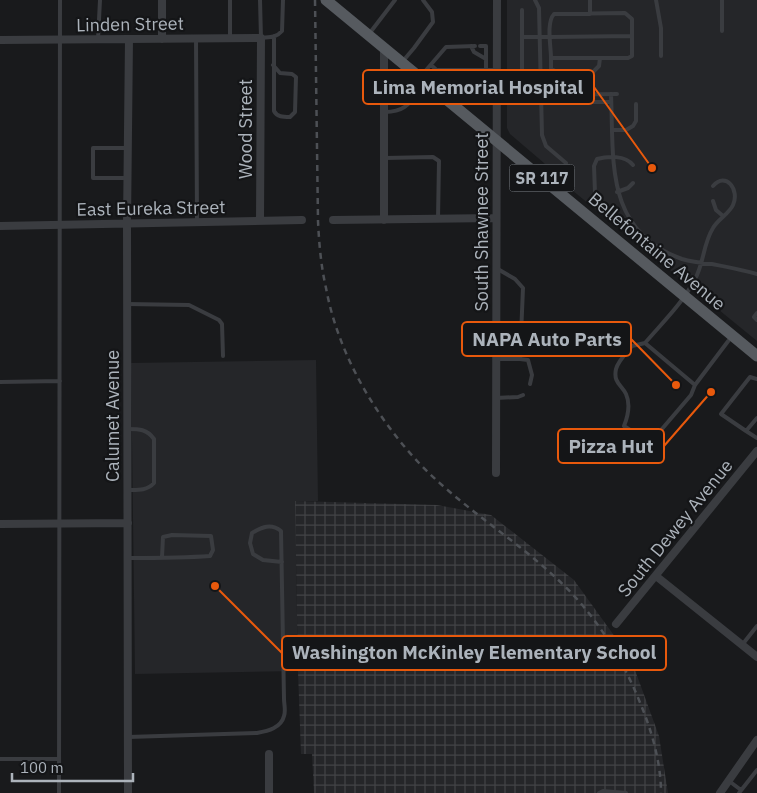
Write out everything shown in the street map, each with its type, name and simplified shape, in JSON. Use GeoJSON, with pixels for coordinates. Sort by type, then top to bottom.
{"type":"FeatureCollection","features":[{"type":"Feature","properties":{"kind":"main road","name":"Bellefontaine Avenue"},"geometry":{"type":"LineString","coordinates":[[326,0],[757,356]]}},
{"type":"Feature","properties":{"kind":"street"},"geometry":{"type":"LineString","coordinates":[[162,0],[162,39]]}},
{"type":"Feature","properties":{"kind":"street","name":"South Shawnee Street"},"geometry":{"type":"LineString","coordinates":[[496,473],[497,0]]}},
{"type":"Feature","properties":{"kind":"street","name":"Linden Street"},"geometry":{"type":"LineString","coordinates":[[0,40],[260,38]]}},
{"type":"Feature","properties":{"kind":"street","name":"Wood Street"},"geometry":{"type":"LineString","coordinates":[[260,38],[260,221]]}},
{"type":"Feature","properties":{"kind":"street","name":"Calumet Avenue"},"geometry":{"type":"LineString","coordinates":[[128,793],[127,223],[129,39]]}},
{"type":"Feature","properties":{"kind":"street"},"geometry":{"type":"LineString","coordinates":[[384,48],[384,220]]}},
{"type":"Feature","properties":{"kind":"street"},"geometry":{"type":"LineString","coordinates":[[333,220],[496,218]]}},
{"type":"Feature","properties":{"kind":"street","name":"East Eureka Street"},"geometry":{"type":"LineString","coordinates":[[0,226],[302,220]]}},
{"type":"Feature","properties":{"kind":"street","name":"South Dewey Avenue"},"geometry":{"type":"LineString","coordinates":[[616,624],[757,451]]}},
{"type":"Feature","properties":{"kind":"street"},"geometry":{"type":"LineString","coordinates":[[0,524],[128,523]]}},
{"type":"Feature","properties":{"kind":"street"},"geometry":{"type":"LineString","coordinates":[[656,576],[757,657]]}},
{"type":"Feature","properties":{"kind":"street"},"geometry":{"type":"LineString","coordinates":[[720,793],[756,742]]}},
{"type":"Feature","properties":{"kind":"street"},"geometry":{"type":"LineString","coordinates":[[269,754],[269,793]]}},
{"type":"Feature","properties":{"kind":"lane"},"geometry":{"type":"LineString","coordinates":[[59,793],[60,0]]}},
{"type":"Feature","properties":{"kind":"lane"},"geometry":{"type":"LineString","coordinates":[[98,39],[100,0]]}},
{"type":"Feature","properties":{"kind":"lane"},"geometry":{"type":"LineString","coordinates":[[230,0],[230,38]]}},
{"type":"Feature","properties":{"kind":"lane"},"geometry":{"type":"LineString","coordinates":[[260,0],[260,38],[274,36],[282,31],[283,0]]}},
{"type":"Feature","properties":{"kind":"lane"},"geometry":{"type":"LineString","coordinates":[[368,35],[395,0]]}},
{"type":"Feature","properties":{"kind":"lane"},"geometry":{"type":"LineString","coordinates":[[402,62],[433,22],[432,12],[423,0]]}},
{"type":"Feature","properties":{"kind":"lane"},"geometry":{"type":"LineString","coordinates":[[534,0],[538,8],[541,129],[543,141],[550,150],[566,162]]}},
{"type":"Feature","properties":{"kind":"lane"},"geometry":{"type":"LineString","coordinates":[[590,0],[590,14]]}},
{"type":"Feature","properties":{"kind":"lane"},"geometry":{"type":"LineString","coordinates":[[656,0],[661,28],[661,56]]}},
{"type":"Feature","properties":{"kind":"lane"},"geometry":{"type":"LineString","coordinates":[[722,0],[722,31]]}},
{"type":"Feature","properties":{"kind":"lane"},"geometry":{"type":"LineString","coordinates":[[522,10],[522,90]]}},
{"type":"Feature","properties":{"kind":"lane"},"geometry":{"type":"LineString","coordinates":[[551,58],[600,58],[628,58],[632,56],[632,18],[625,13],[554,14],[550,20],[550,37],[551,58],[552,69],[560,73],[593,72],[600,66],[600,58]]}},
{"type":"Feature","properties":{"kind":"lane"},"geometry":{"type":"LineString","coordinates":[[273,65],[280,73],[296,76],[296,112],[290,117],[275,115],[274,111],[273,65],[274,36]]}},
{"type":"Feature","properties":{"kind":"lane"},"geometry":{"type":"LineString","coordinates":[[522,37],[632,36]]}},
{"type":"Feature","properties":{"kind":"lane"},"geometry":{"type":"LineString","coordinates":[[196,38],[197,222]]}},
{"type":"Feature","properties":{"kind":"lane"},"geometry":{"type":"LineString","coordinates":[[385,112],[396,112],[405,108],[431,65],[446,47],[473,46],[474,52],[486,59]]}},
{"type":"Feature","properties":{"kind":"lane"},"geometry":{"type":"LineString","coordinates":[[431,65],[462,93],[486,93],[486,46],[480,46]]}},
{"type":"Feature","properties":{"kind":"lane"},"geometry":{"type":"LineString","coordinates":[[438,70],[496,70]]}},
{"type":"Feature","properties":{"kind":"lane"},"geometry":{"type":"LineString","coordinates":[[611,94],[612,158],[617,192],[629,218],[639,232],[652,243],[675,256],[692,262],[757,274]]}},
{"type":"Feature","properties":{"kind":"lane"},"geometry":{"type":"LineString","coordinates":[[541,95],[617,94]]}},
{"type":"Feature","properties":{"kind":"lane"},"geometry":{"type":"LineString","coordinates":[[541,102],[611,102]]}},
{"type":"Feature","properties":{"kind":"lane"},"geometry":{"type":"LineString","coordinates":[[612,130],[626,130],[633,126],[636,121],[636,104]]}},
{"type":"Feature","properties":{"kind":"lane"},"geometry":{"type":"LineString","coordinates":[[128,148],[93,148],[93,178],[128,178]]}},
{"type":"Feature","properties":{"kind":"lane"},"geometry":{"type":"LineString","coordinates":[[385,158],[433,156],[439,161],[438,219]]}},
{"type":"Feature","properties":{"kind":"lane"},"geometry":{"type":"LineString","coordinates":[[595,194],[594,162],[599,158],[626,160],[633,165]]}},
{"type":"Feature","properties":{"kind":"lane"},"geometry":{"type":"LineString","coordinates":[[713,186],[717,182],[725,181],[731,183],[734,189],[733,205],[713,228],[707,240],[694,281],[645,343],[632,346],[616,370],[617,384],[626,393],[629,404],[628,416],[624,426],[650,443],[691,396],[695,384],[732,336]]}},
{"type":"Feature","properties":{"kind":"lane"},"geometry":{"type":"LineString","coordinates":[[617,192],[628,188],[633,183]]}},
{"type":"Feature","properties":{"kind":"lane"},"geometry":{"type":"LineString","coordinates":[[713,201],[716,210],[723,216]]}},
{"type":"Feature","properties":{"kind":"lane"},"geometry":{"type":"LineString","coordinates":[[496,268],[515,280],[523,288],[520,359]]}},
{"type":"Feature","properties":{"kind":"lane"},"geometry":{"type":"LineString","coordinates":[[127,304],[189,305],[219,320],[222,324],[223,356]]}},
{"type":"Feature","properties":{"kind":"lane"},"geometry":{"type":"LineString","coordinates":[[757,313],[754,317],[757,320]]}},
{"type":"Feature","properties":{"kind":"lane"},"geometry":{"type":"LineString","coordinates":[[645,343],[695,384]]}},
{"type":"Feature","properties":{"kind":"lane"},"geometry":{"type":"LineString","coordinates":[[496,360],[528,360],[532,375],[530,384]]}},
{"type":"Feature","properties":{"kind":"lane"},"geometry":{"type":"LineString","coordinates":[[757,378],[750,377],[721,414],[757,438]]}},
{"type":"Feature","properties":{"kind":"lane"},"geometry":{"type":"LineString","coordinates":[[0,382],[60,381]]}},
{"type":"Feature","properties":{"kind":"lane"},"geometry":{"type":"LineString","coordinates":[[496,398],[518,397],[523,394]]}},
{"type":"Feature","properties":{"kind":"lane"},"geometry":{"type":"LineString","coordinates":[[746,431],[757,418]]}},
{"type":"Feature","properties":{"kind":"lane"},"geometry":{"type":"LineString","coordinates":[[128,429],[140,429],[150,434],[154,439],[154,483],[151,487],[143,490],[128,490]]}},
{"type":"Feature","properties":{"kind":"lane"},"geometry":{"type":"LineString","coordinates":[[128,737],[258,733],[277,726],[284,716],[282,562],[281,531],[276,527],[268,526],[252,533],[250,543],[253,554],[263,560],[282,562]]}},
{"type":"Feature","properties":{"kind":"lane"},"geometry":{"type":"LineString","coordinates":[[128,558],[162,558],[210,556],[213,550],[211,536],[172,535],[163,537],[162,558]]}},
{"type":"Feature","properties":{"kind":"lane"},"geometry":{"type":"LineString","coordinates":[[742,645],[757,626]]}},
{"type":"Feature","properties":{"kind":"lane"},"geometry":{"type":"LineString","coordinates":[[0,758],[59,758]]}},
{"type":"Feature","properties":{"kind":"lane"},"geometry":{"type":"LineString","coordinates":[[729,780],[740,792],[757,770]]}},
{"type":"Feature","properties":{"kind":"lane"},"geometry":{"type":"LineString","coordinates":[[599,793],[603,791],[626,793]]}},
{"type":"Feature","properties":{"kind":"shaded area"},"geometry":{"type":"Polygon","coordinates":[[[507,0],[757,0],[757,341],[551,173],[544,163],[510,134],[507,128],[507,0]]]}},
{"type":"Feature","properties":{"kind":"shaded area"},"geometry":{"type":"Polygon","coordinates":[[[316,360],[318,501],[295,501],[298,671],[135,674],[131,363],[316,360]]]}},
{"type":"Feature","properties":{"kind":"shaded area"},"geometry":{"type":"Polygon","coordinates":[[[295,501],[437,505],[491,515],[574,580],[631,659],[659,736],[668,793],[314,793],[312,754],[301,754],[295,501]]]}},
{"type":"Feature","properties":{"kind":"railway"},"geometry":{"type":"LineString","coordinates":[[315,0],[320,246],[324,280],[332,312],[339,336],[349,359],[360,382],[387,425],[419,463],[435,479],[555,577],[582,605],[606,636],[625,670],[645,715],[658,759],[661,793]]}},
{"type":"Feature","properties":{"kind":"place","name":"Lima Memorial Hospital"},"geometry":{"type":"Point","coordinates":[652,168]}},
{"type":"Feature","properties":{"kind":"place","name":"NAPA Auto Parts"},"geometry":{"type":"Point","coordinates":[676,385]}},
{"type":"Feature","properties":{"kind":"place","name":"Pizza Hut"},"geometry":{"type":"Point","coordinates":[711,392]}},
{"type":"Feature","properties":{"kind":"place","name":"Washington McKinley Elementary School"},"geometry":{"type":"Point","coordinates":[215,586]}}]}
